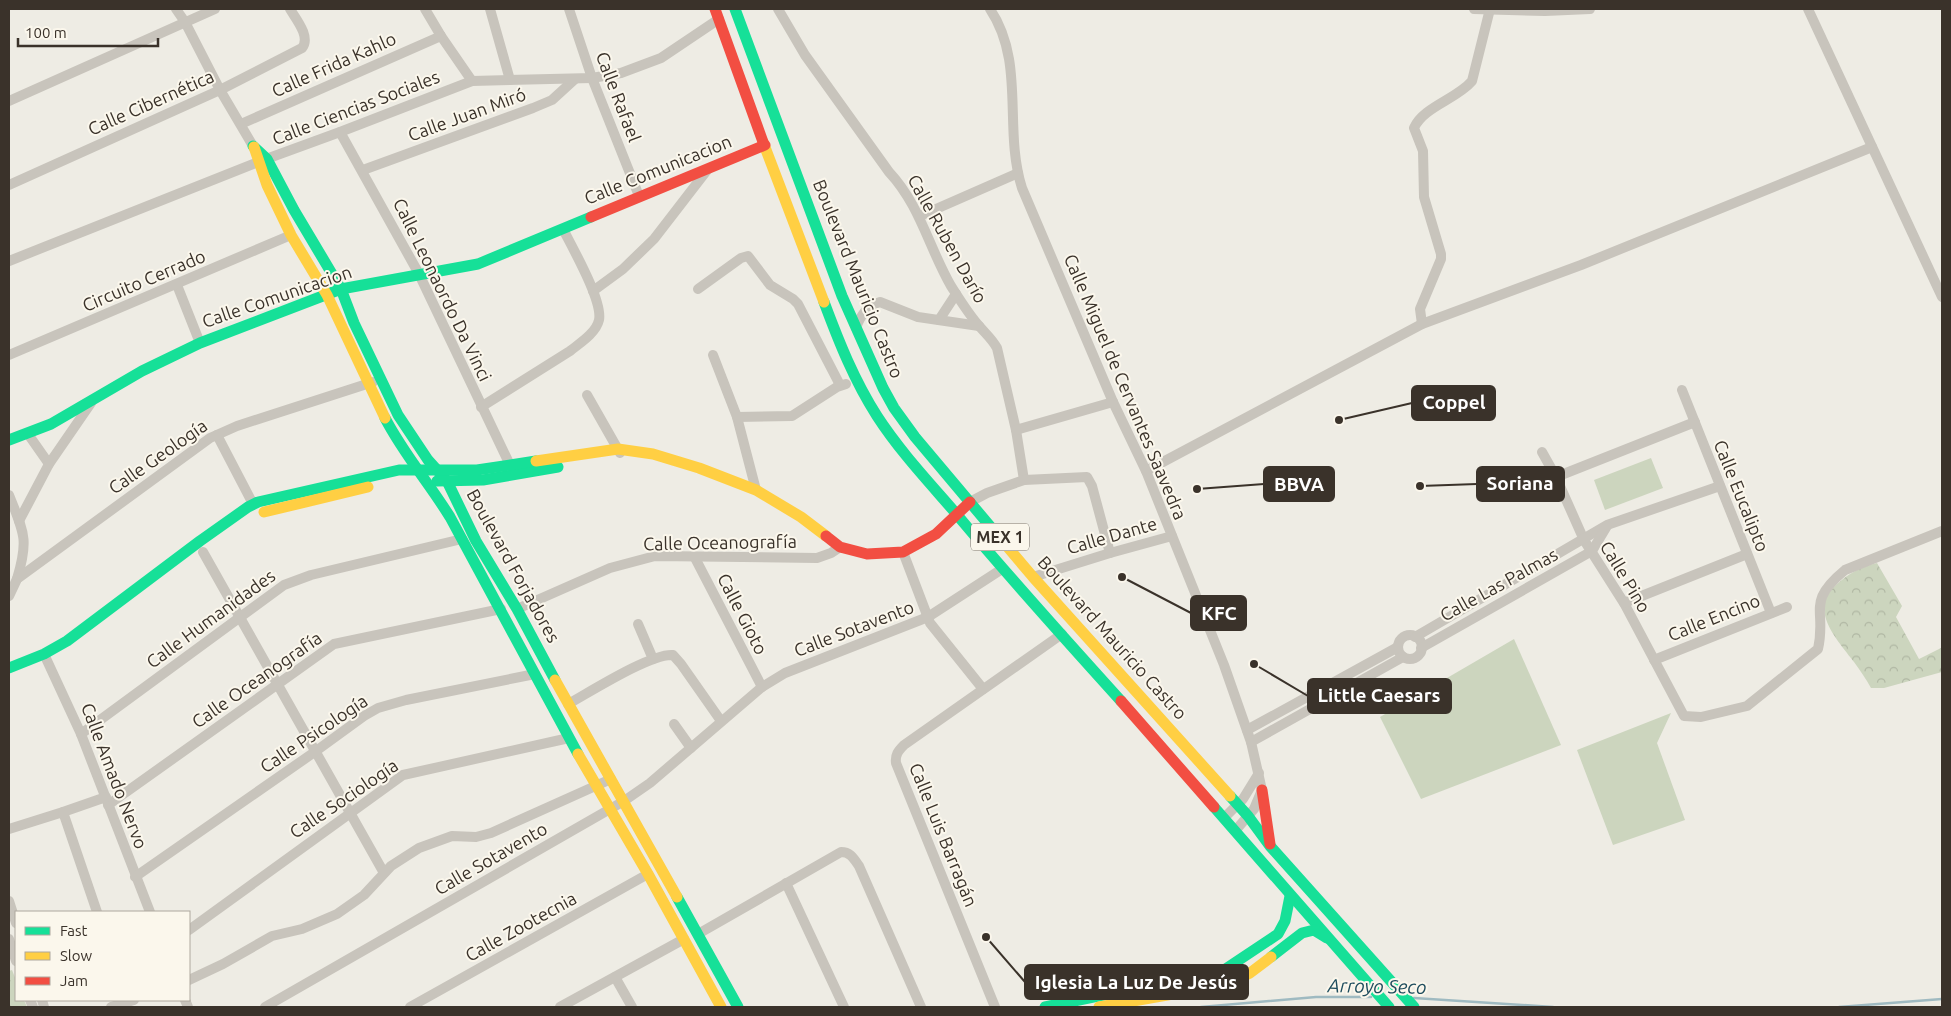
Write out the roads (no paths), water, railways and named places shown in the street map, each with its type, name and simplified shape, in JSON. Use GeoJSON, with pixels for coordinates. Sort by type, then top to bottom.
{"type":"FeatureCollection","features":[{"type":"Feature","properties":{"kind":"street","name":"Boulevard Forjadores"},"geometry":{"type":"LineString","coordinates":[[176,9],[185,22],[220,90],[341,289],[354,324],[410,434],[447,481],[476,541],[517,608],[568,704],[738,1007]]}},
{"type":"Feature","properties":{"kind":"street"},"geometry":{"type":"LineString","coordinates":[[9,101],[215,9]]}},
{"type":"Feature","properties":{"kind":"street","name":"Calle Cibernética"},"geometry":{"type":"LineString","coordinates":[[9,184],[220,90],[297,51],[305,42],[303,32],[290,9]]}},
{"type":"Feature","properties":{"kind":"street"},"geometry":{"type":"LineString","coordinates":[[425,9],[472,81]]}},
{"type":"Feature","properties":{"kind":"street"},"geometry":{"type":"LineString","coordinates":[[490,9],[510,80]]}},
{"type":"Feature","properties":{"kind":"street","name":"Calle Rafael"},"geometry":{"type":"LineString","coordinates":[[569,9],[592,78],[639,196]]}},
{"type":"Feature","properties":{"kind":"street","name":"Boulevard Mauricio Castro"},"geometry":{"type":"LineString","coordinates":[[734,9],[856,329],[894,408],[915,437],[1033,577],[1248,816],[1270,846],[1414,1007]]}},
{"type":"Feature","properties":{"kind":"street","name":"Calle Ruben Darío"},"geometry":{"type":"LineString","coordinates":[[778,9],[805,55],[904,189],[920,216],[956,294],[979,326],[992,340],[1000,356],[1016,430],[1024,480]]}},
{"type":"Feature","properties":{"kind":"street","name":"Calle Miguel de Cervantes Saavedra"},"geometry":{"type":"LineString","coordinates":[[990,9],[1003,32],[1009,52],[1018,173],[1113,402],[1146,471],[1224,665],[1251,742],[1262,790]]}},
{"type":"Feature","properties":{"kind":"street"},"geometry":{"type":"LineString","coordinates":[[1474,9],[1545,11],[1590,9]]}},
{"type":"Feature","properties":{"kind":"street"},"geometry":{"type":"LineString","coordinates":[[1422,324],[1420,309],[1441,259],[1441,254],[1424,197],[1423,151],[1414,128],[1427,113],[1464,89],[1472,81],[1490,9]]}},
{"type":"Feature","properties":{"kind":"street"},"geometry":{"type":"LineString","coordinates":[[1808,9],[1942,297]]}},
{"type":"Feature","properties":{"kind":"street","name":"Calle Ciencias Sociales"},"geometry":{"type":"LineString","coordinates":[[9,261],[263,160],[472,81],[575,79],[621,73],[661,58],[717,14]]}},
{"type":"Feature","properties":{"kind":"street","name":"Boulevard Mauricio Castro"},"geometry":{"type":"LineString","coordinates":[[717,14],[822,298],[856,382],[900,448],[1002,569],[1235,830],[1290,896],[1388,1007]]}},
{"type":"Feature","properties":{"kind":"street","name":"Calle Frida Kahlo"},"geometry":{"type":"LineString","coordinates":[[241,124],[441,36]]}},
{"type":"Feature","properties":{"kind":"street","name":"Calle Juan Miró"},"geometry":{"type":"LineString","coordinates":[[363,170],[539,106],[552,100],[575,79]]}},
{"type":"Feature","properties":{"kind":"street","name":"Calle Leonaordo Da Vinci"},"geometry":{"type":"LineString","coordinates":[[340,132],[363,170],[419,274],[510,465]]}},
{"type":"Feature","properties":{"kind":"street","name":"Calle Comunicacion"},"geometry":{"type":"LineString","coordinates":[[9,440],[52,424],[142,371],[200,343],[341,289],[478,264],[765,145]]}},
{"type":"Feature","properties":{"kind":"street"},"geometry":{"type":"LineString","coordinates":[[1146,471],[1422,324],[1581,265],[1872,147]]}},
{"type":"Feature","properties":{"kind":"street","name":"Boulevard Forjadores"},"geometry":{"type":"LineString","coordinates":[[263,160],[290,235],[327,295],[367,384],[399,445],[440,501],[462,539],[501,608],[569,738],[648,874],[721,1007]]}},
{"type":"Feature","properties":{"kind":"street"},"geometry":{"type":"LineString","coordinates":[[593,291],[623,269],[649,245],[709,168]]}},
{"type":"Feature","properties":{"kind":"street"},"geometry":{"type":"LineString","coordinates":[[920,216],[1018,173]]}},
{"type":"Feature","properties":{"kind":"street"},"geometry":{"type":"LineString","coordinates":[[481,407],[570,351],[591,333],[599,318],[599,309],[593,291],[563,228]]}},
{"type":"Feature","properties":{"kind":"street","name":"Circuito Cerrado"},"geometry":{"type":"LineString","coordinates":[[9,355],[177,285],[290,235]]}},
{"type":"Feature","properties":{"kind":"street"},"geometry":{"type":"LineString","coordinates":[[698,289],[741,258],[748,256],[770,285],[794,298],[840,385]]}},
{"type":"Feature","properties":{"kind":"street"},"geometry":{"type":"LineString","coordinates":[[177,285],[200,343]]}},
{"type":"Feature","properties":{"kind":"street"},"geometry":{"type":"LineString","coordinates":[[939,320],[956,294]]}},
{"type":"Feature","properties":{"kind":"street"},"geometry":{"type":"LineString","coordinates":[[856,329],[863,313],[874,304],[880,302],[910,314],[979,326]]}},
{"type":"Feature","properties":{"kind":"street"},"geometry":{"type":"LineString","coordinates":[[712,355],[737,417],[756,490]]}},
{"type":"Feature","properties":{"kind":"street","name":"Calle Geología"},"geometry":{"type":"LineString","coordinates":[[9,596],[17,579],[217,435],[237,426],[382,380]]}},
{"type":"Feature","properties":{"kind":"street"},"geometry":{"type":"LineString","coordinates":[[737,417],[792,416],[840,385],[856,382]]}},
{"type":"Feature","properties":{"kind":"street","name":"Calle Eucalipto"},"geometry":{"type":"LineString","coordinates":[[1682,390],[1771,614]]}},
{"type":"Feature","properties":{"kind":"street"},"geometry":{"type":"LineString","coordinates":[[588,395],[619,451]]}},
{"type":"Feature","properties":{"kind":"street"},"geometry":{"type":"LineString","coordinates":[[19,521],[49,464],[91,402]]}},
{"type":"Feature","properties":{"kind":"street"},"geometry":{"type":"LineString","coordinates":[[1016,430],[1113,402]]}},
{"type":"Feature","properties":{"kind":"street"},"geometry":{"type":"LineString","coordinates":[[1556,477],[1694,422]]}},
{"type":"Feature","properties":{"kind":"street"},"geometry":{"type":"LineString","coordinates":[[28,434],[49,464]]}},
{"type":"Feature","properties":{"kind":"street"},"geometry":{"type":"LineString","coordinates":[[217,435],[253,504]]}},
{"type":"Feature","properties":{"kind":"street"},"geometry":{"type":"LineString","coordinates":[[9,668],[72,647],[247,520],[262,512],[393,481],[413,479],[447,481],[523,474],[619,451]]}},
{"type":"Feature","properties":{"kind":"street"},"geometry":{"type":"LineString","coordinates":[[9,677],[46,657],[200,541],[253,504],[311,489],[407,470],[477,470],[619,451],[653,454],[691,465],[756,490],[801,517],[840,547],[867,554],[903,552],[936,534],[970,502],[987,492],[1024,480],[1087,477],[1092,486],[1110,553]]}},
{"type":"Feature","properties":{"kind":"street","name":"Calle Pino"},"geometry":{"type":"LineString","coordinates":[[1542,452],[1556,477],[1584,540],[1624,603],[1684,716],[1701,717],[1747,706],[1818,649],[1820,642],[1819,603],[1821,596],[1836,577],[1845,570],[1942,531]]}},
{"type":"Feature","properties":{"kind":"street","name":"Calle Las Palmas"},"geometry":{"type":"LineString","coordinates":[[1415,637],[1607,525],[1720,486]]}},
{"type":"Feature","properties":{"kind":"street"},"geometry":{"type":"LineString","coordinates":[[9,495],[19,521],[25,545],[17,579]]}},
{"type":"Feature","properties":{"kind":"street"},"geometry":{"type":"LineString","coordinates":[[1592,551],[1607,525]]}},
{"type":"Feature","properties":{"kind":"street","name":"Calle Dante"},"geometry":{"type":"LineString","coordinates":[[1033,577],[1172,536]]}},
{"type":"Feature","properties":{"kind":"street","name":"Calle Humanidades"},"geometry":{"type":"LineString","coordinates":[[81,734],[240,617],[297,579],[462,539]]}},
{"type":"Feature","properties":{"kind":"street","name":"Calle Oceanografía"},"geometry":{"type":"LineString","coordinates":[[517,608],[568,585],[633,561],[655,556],[817,558],[831,553],[840,547]]}},
{"type":"Feature","properties":{"kind":"street","name":"Calle Las Palmas"},"geometry":{"type":"LineString","coordinates":[[1422,648],[1592,551]]}},
{"type":"Feature","properties":{"kind":"street"},"geometry":{"type":"LineString","coordinates":[[203,552],[384,873]]}},
{"type":"Feature","properties":{"kind":"street"},"geometry":{"type":"LineString","coordinates":[[903,552],[932,627],[983,689]]}},
{"type":"Feature","properties":{"kind":"street"},"geometry":{"type":"LineString","coordinates":[[1624,603],[1747,554]]}},
{"type":"Feature","properties":{"kind":"street","name":"Calle Gioto"},"geometry":{"type":"LineString","coordinates":[[694,556],[762,687]]}},
{"type":"Feature","properties":{"kind":"street","name":"Calle Sotavento"},"geometry":{"type":"LineString","coordinates":[[265,1007],[611,810],[650,783],[762,687],[786,673],[928,617],[1002,569]]}},
{"type":"Feature","properties":{"kind":"street","name":"Calle Encino"},"geometry":{"type":"LineString","coordinates":[[1654,660],[1787,607]]}},
{"type":"Feature","properties":{"kind":"street","name":"Calle Oceanografía"},"geometry":{"type":"LineString","coordinates":[[9,829],[63,812],[107,801],[278,685],[334,644],[501,608]]}},
{"type":"Feature","properties":{"kind":"street"},"geometry":{"type":"LineString","coordinates":[[638,624],[653,659]]}},
{"type":"Feature","properties":{"kind":"street","name":"Calle Luis Barragán"},"geometry":{"type":"LineString","coordinates":[[994,1007],[896,763],[896,757],[897,752],[904,745],[1062,634]]}},
{"type":"Feature","properties":{"kind":"street"},"geometry":{"type":"LineString","coordinates":[[1404,637],[1415,637],[1420,641],[1422,648],[1419,654],[1415,658],[1408,659],[1403,657],[1398,647],[1400,641],[1404,637]]}},
{"type":"Feature","properties":{"kind":"street"},"geometry":{"type":"LineString","coordinates":[[1247,730],[1398,647]]}},
{"type":"Feature","properties":{"kind":"street"},"geometry":{"type":"LineString","coordinates":[[568,704],[665,654],[673,655],[677,659],[721,722]]}},
{"type":"Feature","properties":{"kind":"street","name":"Calle Amado Nervo"},"geometry":{"type":"LineString","coordinates":[[46,657],[81,734],[150,911]]}},
{"type":"Feature","properties":{"kind":"street"},"geometry":{"type":"LineString","coordinates":[[1251,742],[1403,657]]}},
{"type":"Feature","properties":{"kind":"street","name":"Calle Psicología"},"geometry":{"type":"LineString","coordinates":[[135,876],[378,708],[406,700],[535,674]]}},
{"type":"Feature","properties":{"kind":"street"},"geometry":{"type":"LineString","coordinates":[[674,724],[692,748]]}},
{"type":"Feature","properties":{"kind":"street","name":"Calle Sociología"},"geometry":{"type":"LineString","coordinates":[[190,929],[403,775],[569,738]]}},
{"type":"Feature","properties":{"kind":"street"},"geometry":{"type":"LineString","coordinates":[[1224,818],[1238,805],[1251,788],[1259,773]]}},
{"type":"Feature","properties":{"kind":"street"},"geometry":{"type":"LineString","coordinates":[[190,980],[223,964],[272,936],[302,929],[337,914],[364,895],[384,873],[407,855],[432,842],[452,836],[485,835],[611,779]]}},
{"type":"Feature","properties":{"kind":"street"},"geometry":{"type":"LineString","coordinates":[[1235,830],[1248,816],[1262,790]]}},
{"type":"Feature","properties":{"kind":"street"},"geometry":{"type":"LineString","coordinates":[[1262,790],[1270,846]]}},
{"type":"Feature","properties":{"kind":"street"},"geometry":{"type":"LineString","coordinates":[[63,812],[97,911]]}},
{"type":"Feature","properties":{"kind":"street"},"geometry":{"type":"LineString","coordinates":[[698,934],[841,852],[850,854],[859,866],[921,1007]]}},
{"type":"Feature","properties":{"kind":"street","name":"Calle Zootecnia"},"geometry":{"type":"LineString","coordinates":[[410,1007],[648,874]]}},
{"type":"Feature","properties":{"kind":"street"},"geometry":{"type":"LineString","coordinates":[[786,883],[844,1007]]}},
{"type":"Feature","properties":{"kind":"street"},"geometry":{"type":"LineString","coordinates":[[1045,1007],[1177,981],[1230,967],[1278,934],[1287,917],[1290,896]]}},
{"type":"Feature","properties":{"kind":"street"},"geometry":{"type":"LineString","coordinates":[[9,901],[15,920]]}},
{"type":"Feature","properties":{"kind":"street"},"geometry":{"type":"LineString","coordinates":[[1098,1007],[1224,985],[1250,973],[1302,933],[1314,930],[1327,938]]}},
{"type":"Feature","properties":{"kind":"street"},"geometry":{"type":"LineString","coordinates":[[9,939],[15,957]]}},
{"type":"Feature","properties":{"kind":"street"},"geometry":{"type":"LineString","coordinates":[[560,1007],[684,939]]}},
{"type":"Feature","properties":{"kind":"street"},"geometry":{"type":"LineString","coordinates":[[615,977],[632,1007]]}},
{"type":"Feature","properties":{"kind":"street"},"geometry":{"type":"LineString","coordinates":[[112,1007],[127,1001]]}},
{"type":"Feature","properties":{"kind":"waterway","name":"Arroyo Seco"},"geometry":{"type":"LineString","coordinates":[[1201,1007],[1316,997],[1371,997]]}},
{"type":"Feature","properties":{"kind":"waterway","name":"Arroyo Seco"},"geometry":{"type":"LineString","coordinates":[[1414,998],[1553,1007]]}},
{"type":"Feature","properties":{"kind":"waterway","name":"Arroyo Seco"},"geometry":{"type":"LineString","coordinates":[[1839,1007],[1942,999]]}},
{"type":"Feature","properties":{"kind":"place","name":"Coppel"},"geometry":{"type":"Point","coordinates":[1339,420]}},
{"type":"Feature","properties":{"kind":"place","name":"Soriana"},"geometry":{"type":"Point","coordinates":[1420,486]}},
{"type":"Feature","properties":{"kind":"place","name":"BBVA"},"geometry":{"type":"Point","coordinates":[1197,489]}},
{"type":"Feature","properties":{"kind":"place","name":"KFC"},"geometry":{"type":"Point","coordinates":[1122,577]}},
{"type":"Feature","properties":{"kind":"place","name":"Little Caesars"},"geometry":{"type":"Point","coordinates":[1254,664]}},
{"type":"Feature","properties":{"kind":"place","name":"Iglesia La Luz De Jesús"},"geometry":{"type":"Point","coordinates":[986,937]}}]}
